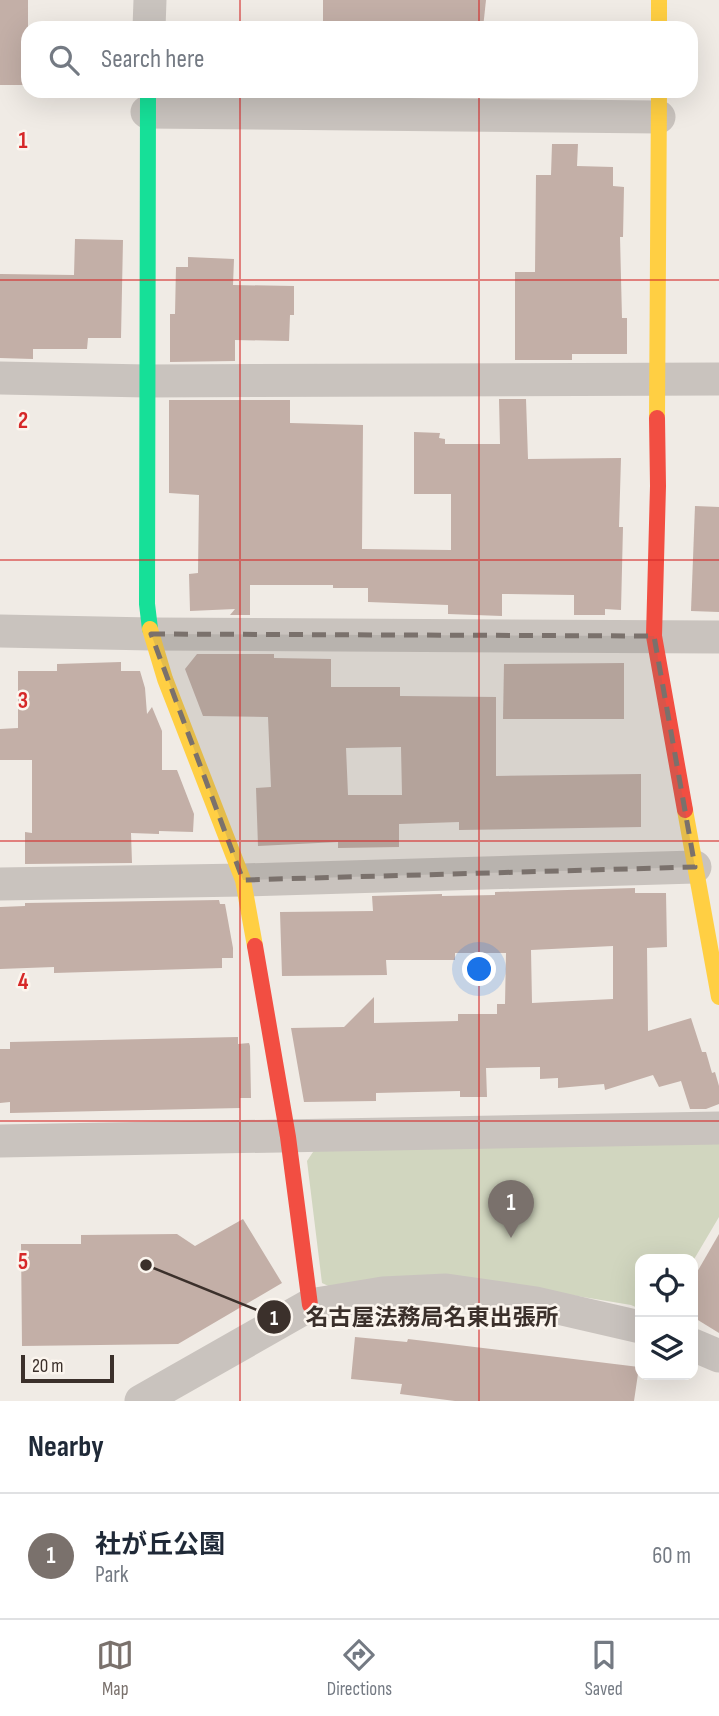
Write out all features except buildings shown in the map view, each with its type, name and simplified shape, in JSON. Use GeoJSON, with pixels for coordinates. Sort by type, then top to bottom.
{"type":"FeatureCollection","features":[{"type":"Feature","properties":{"kind":"street"},"geometry":{"type":"LineString","coordinates":[[149,21],[150,0]]}},
{"type":"Feature","properties":{"kind":"street"},"geometry":{"type":"LineString","coordinates":[[659,0],[659,21]]}},
{"type":"Feature","properties":{"kind":"street"},"geometry":{"type":"LineString","coordinates":[[310,1305],[288,1137],[243,880],[150,634],[146,604],[147,102],[659,104],[656,381],[658,486],[654,636],[719,997]]}},
{"type":"Feature","properties":{"kind":"street"},"geometry":{"type":"LineString","coordinates":[[0,378],[146,381],[719,379]]}},
{"type":"Feature","properties":{"kind":"street"},"geometry":{"type":"LineString","coordinates":[[0,631],[719,636]]}},
{"type":"Feature","properties":{"kind":"street"},"geometry":{"type":"LineString","coordinates":[[0,884],[695,867]]}},
{"type":"Feature","properties":{"kind":"street"},"geometry":{"type":"LineString","coordinates":[[0,1141],[719,1128]]}},
{"type":"Feature","properties":{"kind":"street"},"geometry":{"type":"LineString","coordinates":[[141,1401],[310,1305],[383,1293],[446,1290],[537,1303],[635,1326]]}},
{"type":"Feature","properties":{"kind":"street"},"geometry":{"type":"LineString","coordinates":[[698,1347],[719,1356]]}},
{"type":"Feature","properties":{"kind":"highlighted area"},"geometry":{"type":"Polygon","coordinates":[[[151,634],[654,636],[695,867],[243,880],[151,634]]]}},
{"type":"Feature","properties":{"kind":"green space"},"geometry":{"type":"Polygon","coordinates":[[[719,1135],[719,1217],[697,1254],[635,1254],[635,1307],[559,1293],[337,1290],[322,1283],[307,1161],[317,1146],[719,1135]]]}},
{"type":"Feature","properties":{"kind":"traffic: fast"},"geometry":{"type":"LineString","coordinates":[[148,98],[147,604],[150,629]]}},
{"type":"Feature","properties":{"kind":"traffic: slow"},"geometry":{"type":"LineString","coordinates":[[659,0],[659,21]]}},
{"type":"Feature","properties":{"kind":"traffic: slow"},"geometry":{"type":"LineString","coordinates":[[657,418],[659,98]]}},
{"type":"Feature","properties":{"kind":"traffic: slow"},"geometry":{"type":"LineString","coordinates":[[150,629],[165,679],[243,880],[255,946]]}},
{"type":"Feature","properties":{"kind":"traffic: slow"},"geometry":{"type":"LineString","coordinates":[[685,810],[719,997]]}},
{"type":"Feature","properties":{"kind":"traffic: jam"},"geometry":{"type":"LineString","coordinates":[[657,418],[654,636],[685,810]]}},
{"type":"Feature","properties":{"kind":"traffic: jam"},"geometry":{"type":"LineString","coordinates":[[255,946],[288,1137],[310,1305]]}},
{"type":"Feature","properties":{"kind":"place","name":"社が丘公園"},"geometry":{"type":"Point","coordinates":[511,1238]}},
{"type":"Feature","properties":{"kind":"place","name":"名古屋法務局名東出張所"},"geometry":{"type":"Point","coordinates":[146,1265]}}]}
